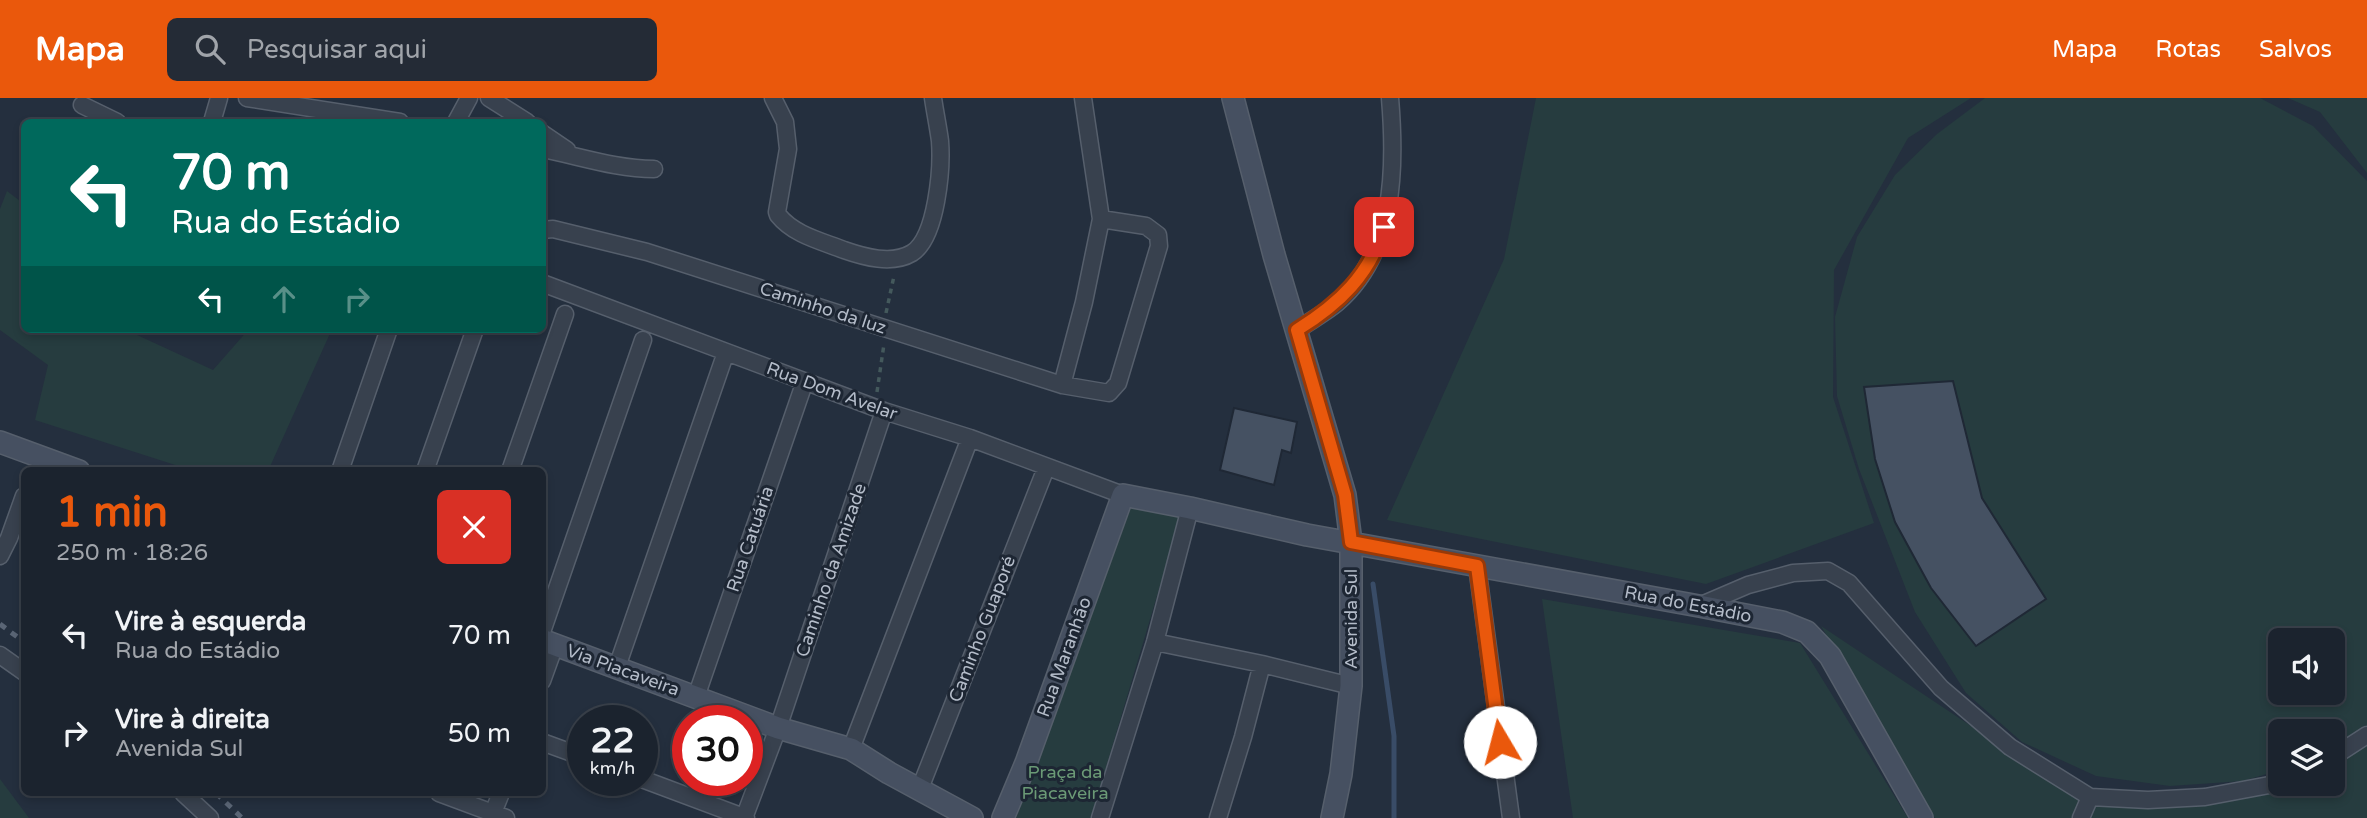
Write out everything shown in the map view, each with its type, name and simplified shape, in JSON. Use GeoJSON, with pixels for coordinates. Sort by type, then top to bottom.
{"type":"FeatureCollection","features":[{"type":"Feature","properties":{"kind":"street"},"geometry":{"type":"LineString","coordinates":[[213,119],[219,98]]}},
{"type":"Feature","properties":{"kind":"street"},"geometry":{"type":"LineString","coordinates":[[247,98],[381,119]]}},
{"type":"Feature","properties":{"kind":"street"},"geometry":{"type":"LineString","coordinates":[[458,119],[469,98]]}},
{"type":"Feature","properties":{"kind":"street"},"geometry":{"type":"LineString","coordinates":[[489,98],[522,119]]}},
{"type":"Feature","properties":{"kind":"street"},"geometry":{"type":"LineString","coordinates":[[773,98],[785,122],[788,149],[778,215],[795,231],[866,258],[897,258],[912,253],[928,232],[939,177],[940,142],[933,98]]}},
{"type":"Feature","properties":{"kind":"street"},"geometry":{"type":"LineString","coordinates":[[1062,385],[1084,302],[1101,219],[1083,98]]}},
{"type":"Feature","properties":{"kind":"street","name":"Avenida Sul"},"geometry":{"type":"LineString","coordinates":[[1233,98],[1253,178],[1345,495],[1351,542],[1351,686],[1341,774],[1332,818]]}},
{"type":"Feature","properties":{"kind":"street"},"geometry":{"type":"LineString","coordinates":[[1297,330],[1337,303],[1353,287],[1366,270],[1380,242],[1391,183],[1393,125],[1390,98]]}},
{"type":"Feature","properties":{"kind":"street"},"geometry":{"type":"LineString","coordinates":[[82,105],[111,119]]}},
{"type":"Feature","properties":{"kind":"street"},"geometry":{"type":"LineString","coordinates":[[546,136],[575,155]]}},
{"type":"Feature","properties":{"kind":"street"},"geometry":{"type":"LineString","coordinates":[[546,150],[624,166],[654,169]]}},
{"type":"Feature","properties":{"kind":"street","name":"Caminho da luz"},"geometry":{"type":"LineString","coordinates":[[546,230],[553,229],[647,252],[1062,385],[1109,393],[1118,383],[1159,246],[1157,235],[1146,226],[1101,219]]}},
{"type":"Feature","properties":{"kind":"street","name":"Rua Dom Avelar"},"geometry":{"type":"LineString","coordinates":[[546,284],[805,381],[881,404],[1123,495]]}},
{"type":"Feature","properties":{"kind":"street"},"geometry":{"type":"LineString","coordinates":[[511,467],[565,314]]}},
{"type":"Feature","properties":{"kind":"street"},"geometry":{"type":"LineString","coordinates":[[341,467],[388,333]]}},
{"type":"Feature","properties":{"kind":"street"},"geometry":{"type":"LineString","coordinates":[[426,467],[474,333]]}},
{"type":"Feature","properties":{"kind":"street"},"geometry":{"type":"LineString","coordinates":[[547,639],[643,340]]}},
{"type":"Feature","properties":{"kind":"street"},"geometry":{"type":"LineString","coordinates":[[617,667],[726,352]]}},
{"type":"Feature","properties":{"kind":"street","name":"Rua Catuária"},"geometry":{"type":"LineString","coordinates":[[695,697],[805,381]]}},
{"type":"Feature","properties":{"kind":"street","name":"Caminho da Amizade"},"geometry":{"type":"LineString","coordinates":[[744,818],[778,728],[881,404]]}},
{"type":"Feature","properties":{"kind":"street"},"geometry":{"type":"LineString","coordinates":[[851,749],[970,438]]}},
{"type":"Feature","properties":{"kind":"street"},"geometry":{"type":"LineString","coordinates":[[0,442],[36,464],[54,467]]}},
{"type":"Feature","properties":{"kind":"street","name":"Caminho Guaporé"},"geometry":{"type":"LineString","coordinates":[[919,791],[1046,468]]}},
{"type":"Feature","properties":{"kind":"street","name":"Rua do Estádio"},"geometry":{"type":"LineString","coordinates":[[1123,495],[1307,535],[1782,622],[1807,632],[1830,656],[1923,818]]}},
{"type":"Feature","properties":{"kind":"street","name":"Rua Maranhão"},"geometry":{"type":"LineString","coordinates":[[1003,818],[1026,763],[1123,495]]}},
{"type":"Feature","properties":{"kind":"street"},"geometry":{"type":"LineString","coordinates":[[0,556],[21,504]]}},
{"type":"Feature","properties":{"kind":"street"},"geometry":{"type":"LineString","coordinates":[[1100,818],[1155,642],[1190,508]]}},
{"type":"Feature","properties":{"kind":"street"},"geometry":{"type":"LineString","coordinates":[[1477,566],[1511,818]]}},
{"type":"Feature","properties":{"kind":"street"},"geometry":{"type":"LineString","coordinates":[[1699,606],[1748,585],[1782,576],[1828,571],[1849,583],[1941,688],[2010,747],[2090,797],[2148,800],[2205,797],[2268,785]]}},
{"type":"Feature","properties":{"kind":"street","name":"Via Piacaveira"},"geometry":{"type":"LineString","coordinates":[[547,639],[778,728],[851,749],[919,791],[972,818]]}},
{"type":"Feature","properties":{"kind":"street"},"geometry":{"type":"LineString","coordinates":[[1155,642],[1351,686]]}},
{"type":"Feature","properties":{"kind":"street"},"geometry":{"type":"LineString","coordinates":[[0,655],[21,671]]}},
{"type":"Feature","properties":{"kind":"street"},"geometry":{"type":"LineString","coordinates":[[1218,818],[1262,664]]}},
{"type":"Feature","properties":{"kind":"street"},"geometry":{"type":"LineString","coordinates":[[2345,749],[2367,735]]}},
{"type":"Feature","properties":{"kind":"street"},"geometry":{"type":"LineString","coordinates":[[546,743],[567,751]]}},
{"type":"Feature","properties":{"kind":"street"},"geometry":{"type":"LineString","coordinates":[[658,785],[744,818]]}},
{"type":"Feature","properties":{"kind":"street"},"geometry":{"type":"LineString","coordinates":[[186,796],[210,818]]}},
{"type":"Feature","properties":{"kind":"street"},"geometry":{"type":"LineString","coordinates":[[446,796],[496,816],[499,796]]}},
{"type":"Feature","properties":{"kind":"street"},"geometry":{"type":"LineString","coordinates":[[2081,818],[2090,797]]}},
{"type":"Feature","properties":{"kind":"path"},"geometry":{"type":"LineString","coordinates":[[878,376],[881,404]]}},
{"type":"Feature","properties":{"kind":"green space"},"geometry":{"type":"Polygon","coordinates":[[[1536,98],[1971,98],[1908,138],[1834,270],[1833,397],[1874,523],[1706,584],[1387,520],[1504,259],[1536,98]]]}},
{"type":"Feature","properties":{"kind":"green space"},"geometry":{"type":"Polygon","coordinates":[[[1985,98],[2260,98],[2313,126],[2367,181],[2367,725],[2345,739],[2345,719],[2268,719],[2268,774],[2243,781],[2170,786],[2096,776],[2022,742],[1966,693],[1915,612],[1859,469],[1837,396],[1835,317],[1857,237],[1895,175],[1937,134],[1985,98]]]}},
{"type":"Feature","properties":{"kind":"green space"},"geometry":{"type":"Polygon","coordinates":[[[2288,98],[2367,98],[2367,173],[2320,112],[2288,98]]]}},
{"type":"Feature","properties":{"kind":"green space"},"geometry":{"type":"Polygon","coordinates":[[[7,191],[21,202],[21,333],[133,333],[213,370],[245,333],[330,333],[270,467],[182,467],[35,420],[48,365],[0,330],[0,209],[7,191]]]}},
{"type":"Feature","properties":{"kind":"green space","name":"Praça da Piacaveira"},"geometry":{"type":"Polygon","coordinates":[[[1132,505],[1181,515],[1091,818],[1016,818],[1132,505]]]}},
{"type":"Feature","properties":{"kind":"green space"},"geometry":{"type":"Polygon","coordinates":[[[1542,599],[1800,643],[1908,818],[1573,818],[1542,599]]]}},
{"type":"Feature","properties":{"kind":"green space"},"geometry":{"type":"Polygon","coordinates":[[[1821,626],[2091,806],[2207,801],[2268,792],[2268,796],[2345,796],[2345,756],[2367,742],[2367,818],[1935,818],[1821,626]]]}},
{"type":"Feature","properties":{"kind":"green space"},"geometry":{"type":"Polygon","coordinates":[[[0,779],[29,818],[0,818],[0,779]]]}},
{"type":"Feature","properties":{"kind":"building"},"geometry":{"type":"Polygon","coordinates":[[[1953,381],[1982,498],[2046,599],[1976,646],[1931,588],[1895,522],[1875,459],[1864,387],[1953,381]]]}},
{"type":"Feature","properties":{"kind":"building"},"geometry":{"type":"Polygon","coordinates":[[[1234,408],[1297,422],[1291,453],[1282,450],[1274,485],[1220,470],[1234,408]]]}},
{"type":"Feature","properties":{"kind":"waterway"},"geometry":{"type":"LineString","coordinates":[[1373,584],[1394,736],[1394,818]]}},
{"type":"Feature","properties":{"kind":"railway"},"geometry":{"type":"LineString","coordinates":[[0,624],[21,640]]}},
{"type":"Feature","properties":{"kind":"railway"},"geometry":{"type":"LineString","coordinates":[[219,796],[242,818]]}},
{"type":"Feature","properties":{"kind":"route"},"geometry":{"type":"LineString","coordinates":[[1384,227],[1380,242],[1366,270],[1353,287],[1337,303],[1297,330],[1345,495],[1351,542],[1477,566],[1500,742]]}}]}
